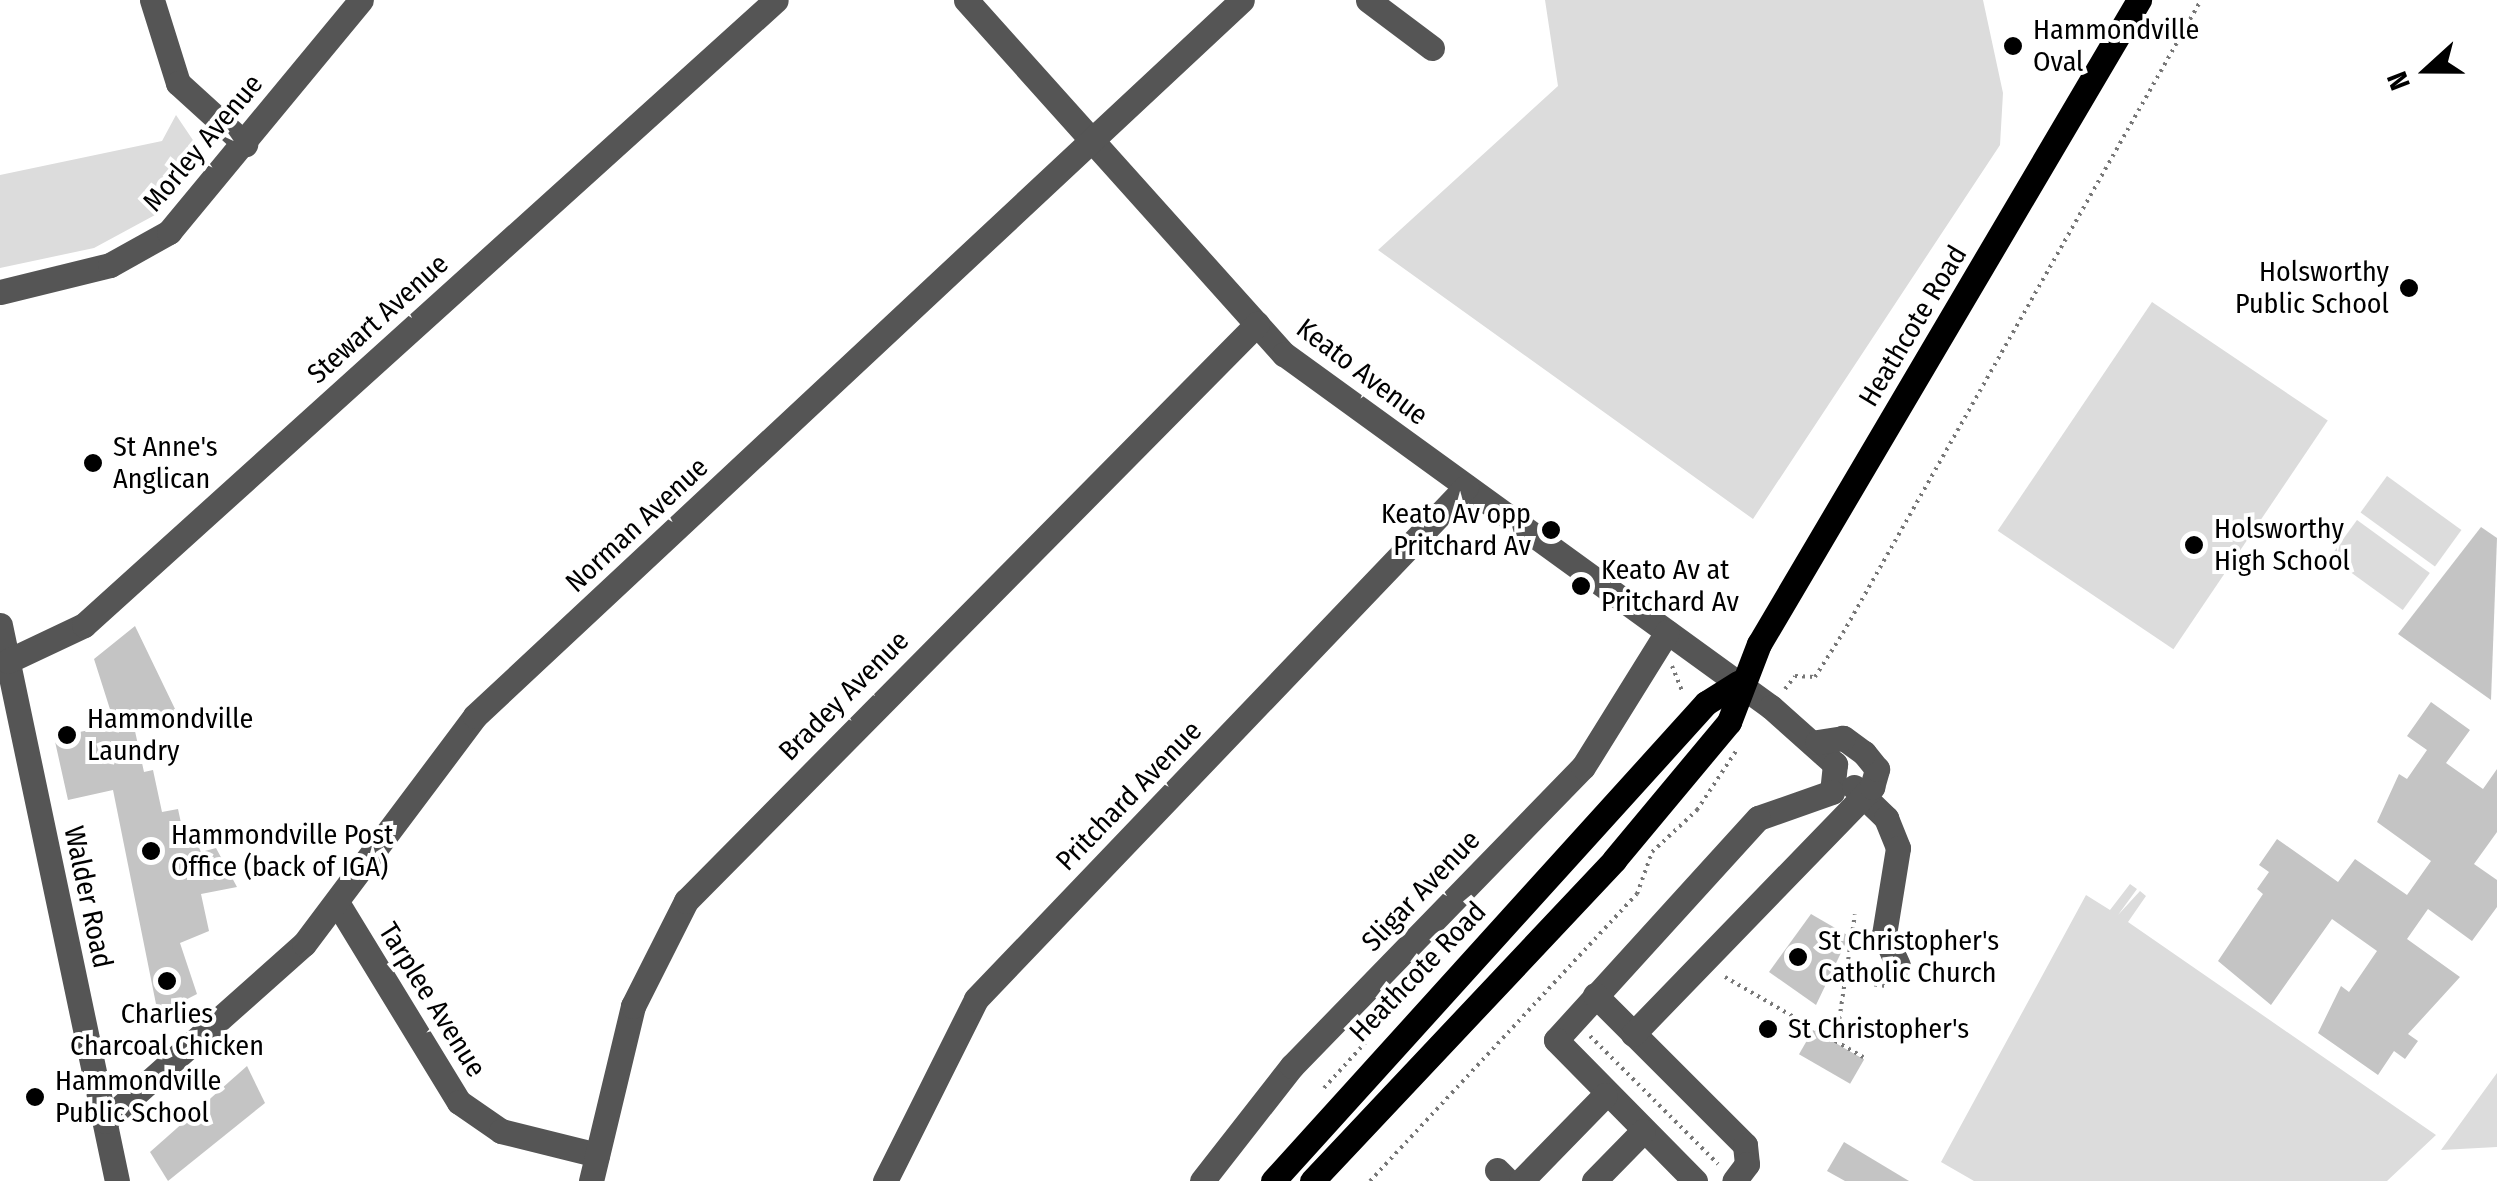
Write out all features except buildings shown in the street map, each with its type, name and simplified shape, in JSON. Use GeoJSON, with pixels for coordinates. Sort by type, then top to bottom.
{"type":"FeatureCollection","features":[{"type":"Feature","properties":{"kind":"main road","name":"Heathcote Road"},"geometry":{"type":"LineString","coordinates":[[1312,1181],[1682,784],[1729,722],[1738,683],[2140,0]]}},
{"type":"Feature","properties":{"kind":"main road","name":"Heathcote Road"},"geometry":{"type":"LineString","coordinates":[[1272,1181],[1706,703],[1738,683]]}},
{"type":"Feature","properties":{"kind":"street"},"geometry":{"type":"LineString","coordinates":[[152,0],[178,83],[244,144]]}},
{"type":"Feature","properties":{"kind":"street","name":"Morley Avenue"},"geometry":{"type":"LineString","coordinates":[[0,292],[139,253],[184,216],[361,0]]}},
{"type":"Feature","properties":{"kind":"street","name":"Stewart Avenue"},"geometry":{"type":"LineString","coordinates":[[8,662],[84,625],[776,0]]}},
{"type":"Feature","properties":{"kind":"street","name":"Keato Avenue"},"geometry":{"type":"LineString","coordinates":[[966,0],[1297,365],[1817,742]]}},
{"type":"Feature","properties":{"kind":"street","name":"Norman Avenue"},"geometry":{"type":"LineString","coordinates":[[105,1121],[338,904],[475,716],[1242,0]]}},
{"type":"Feature","properties":{"kind":"street"},"geometry":{"type":"LineString","coordinates":[[1368,0],[1432,48]]}},
{"type":"Feature","properties":{"kind":"street","name":"Bradey Avenue"},"geometry":{"type":"LineString","coordinates":[[591,1181],[642,980],[686,900],[1256,324]]}},
{"type":"Feature","properties":{"kind":"street","name":"Pritchard Avenue"},"geometry":{"type":"LineString","coordinates":[[884,1181],[976,999],[1466,487]]}},
{"type":"Feature","properties":{"kind":"street","name":"Walder Road"},"geometry":{"type":"LineString","coordinates":[[0,625],[117,1181]]}},
{"type":"Feature","properties":{"kind":"street","name":"Sligar Avenue"},"geometry":{"type":"LineString","coordinates":[[1202,1181],[1292,1066],[1583,767],[1667,632]]}},
{"type":"Feature","properties":{"kind":"street"},"geometry":{"type":"LineString","coordinates":[[1633,1034],[1864,795],[1876,778],[1872,761],[1843,738],[1817,742],[1839,780],[1864,795],[1898,848],[1884,934],[1892,976]]}},
{"type":"Feature","properties":{"kind":"street"},"geometry":{"type":"LineString","coordinates":[[1680,1176],[1643,1131],[1558,1050],[1572,1019],[1758,818],[1826,796],[1839,780]]}},
{"type":"Feature","properties":{"kind":"street","name":"Tarplee Avenue"},"geometry":{"type":"LineString","coordinates":[[338,904],[459,1102],[500,1132],[597,1155]]}},
{"type":"Feature","properties":{"kind":"street"},"geometry":{"type":"LineString","coordinates":[[1595,995],[1745,1145],[1749,1159],[1734,1181]]}},
{"type":"Feature","properties":{"kind":"street"},"geometry":{"type":"LineString","coordinates":[[1521,1181],[1606,1095]]}},
{"type":"Feature","properties":{"kind":"street"},"geometry":{"type":"LineString","coordinates":[[1594,1181],[1643,1131]]}},
{"type":"Feature","properties":{"kind":"path"},"geometry":{"type":"LineString","coordinates":[[1795,676],[1815,678],[1843,633],[2201,0]]}},
{"type":"Feature","properties":{"kind":"path"},"geometry":{"type":"LineString","coordinates":[[1370,1181],[1637,894],[1652,852],[1697,810],[1747,738]]}},
{"type":"Feature","properties":{"kind":"path"},"geometry":{"type":"LineString","coordinates":[[1836,1041],[1855,914]]}},
{"type":"Feature","properties":{"kind":"path"},"geometry":{"type":"LineString","coordinates":[[1726,976],[1863,1056]]}},
{"type":"Feature","properties":{"kind":"path"},"geometry":{"type":"LineString","coordinates":[[1830,978],[1892,976]]}},
{"type":"Feature","properties":{"kind":"path"},"geometry":{"type":"LineString","coordinates":[[1547,994],[1734,1181]]}},
{"type":"Feature","properties":{"kind":"shaded area"},"geometry":{"type":"Polygon","coordinates":[[[1545,0],[1983,0],[2003,93],[2000,145],[1753,519],[1378,250],[1558,86],[1545,0]]]}},
{"type":"Feature","properties":{"kind":"shaded area"},"geometry":{"type":"Polygon","coordinates":[[[176,115],[201,152],[155,215],[94,248],[0,268],[0,175],[162,141],[176,115]]]}},
{"type":"Feature","properties":{"kind":"shaded area"},"geometry":{"type":"Polygon","coordinates":[[[2152,302],[2328,421],[2173,649],[1998,531],[2152,302]]]}},
{"type":"Feature","properties":{"kind":"shaded area"},"geometry":{"type":"Polygon","coordinates":[[[2387,476],[2461,530],[2435,566],[2361,512],[2387,476]]]}},
{"type":"Feature","properties":{"kind":"shaded area"},"geometry":{"type":"Polygon","coordinates":[[[2357,520],[2430,573],[2403,610],[2330,557],[2357,520]]]}},
{"type":"Feature","properties":{"kind":"shaded area"},"geometry":{"type":"Polygon","coordinates":[[[2130,884],[2137,889],[2118,915],[2140,891],[2146,896],[2128,922],[2436,1135],[2387,1181],[1974,1181],[1941,1162],[2086,895],[2110,910],[2130,884]]]}},
{"type":"Feature","properties":{"kind":"shaded area"},"geometry":{"type":"Polygon","coordinates":[[[2497,1073],[2497,1147],[2441,1150],[2497,1073]]]}},
{"type":"Feature","properties":{"kind":"place","name":"Hammondville Oval"},"geometry":{"type":"Point","coordinates":[2013,46]}},
{"type":"Feature","properties":{"kind":"place","name":"Holsworthy Public School"},"geometry":{"type":"Point","coordinates":[2409,288]}},
{"type":"Feature","properties":{"kind":"place","name":"St Anne's Anglican"},"geometry":{"type":"Point","coordinates":[93,463]}},
{"type":"Feature","properties":{"kind":"place","name":"Keato Av opp Pritchard Av"},"geometry":{"type":"Point","coordinates":[1551,530]}},
{"type":"Feature","properties":{"kind":"place","name":"Holsworthy High School"},"geometry":{"type":"Point","coordinates":[2194,545]}},
{"type":"Feature","properties":{"kind":"place","name":"Keato Av at Pritchard Av"},"geometry":{"type":"Point","coordinates":[1581,586]}},
{"type":"Feature","properties":{"kind":"place","name":"Hammondville Laundry"},"geometry":{"type":"Point","coordinates":[67,735]}},
{"type":"Feature","properties":{"kind":"place","name":"Hammondville Post Office (back of IGA)"},"geometry":{"type":"Point","coordinates":[151,851]}},
{"type":"Feature","properties":{"kind":"place","name":"St Christopher's Catholic Church"},"geometry":{"type":"Point","coordinates":[1798,957]}},
{"type":"Feature","properties":{"kind":"place","name":"Charlies Charcoal Chicken"},"geometry":{"type":"Point","coordinates":[167,981]}},
{"type":"Feature","properties":{"kind":"place","name":"St Christopher's"},"geometry":{"type":"Point","coordinates":[1768,1029]}},
{"type":"Feature","properties":{"kind":"place","name":"Hammondville Public School"},"geometry":{"type":"Point","coordinates":[35,1097]}}]}
